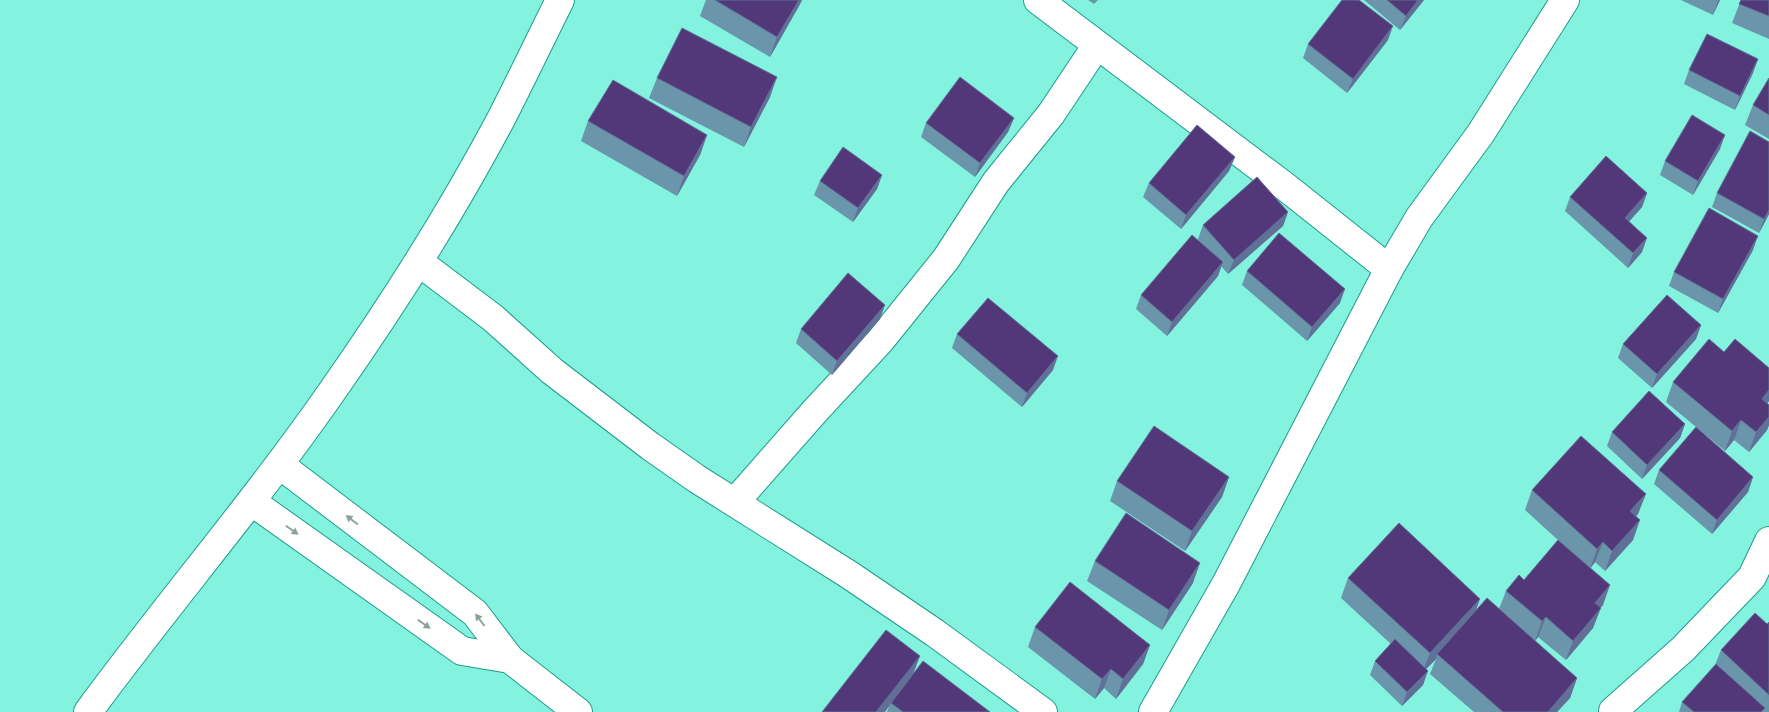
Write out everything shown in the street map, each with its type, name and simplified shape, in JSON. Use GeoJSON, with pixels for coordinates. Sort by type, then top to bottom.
{"type":"FeatureCollection","features":[{"type":"Feature","properties":{"kind":"street"},"geometry":{"type":"LineString","coordinates":[[88,712],[121,667],[280,465],[419,262],[500,120],[560,0]]}},
{"type":"Feature","properties":{"kind":"street"},"geometry":{"type":"LineString","coordinates":[[1038,0],[1287,188],[1389,269]]}},
{"type":"Feature","properties":{"kind":"street"},"geometry":{"type":"LineString","coordinates":[[1153,712],[1226,584],[1389,269],[1419,218],[1481,133],[1565,0]]}},
{"type":"Feature","properties":{"kind":"street"},"geometry":{"type":"LineString","coordinates":[[735,502],[880,341],[946,259],[996,182],[1051,114],[1097,45]]}},
{"type":"Feature","properties":{"kind":"street"},"geometry":{"type":"LineString","coordinates":[[419,262],[493,318],[552,371],[697,479],[848,574],[1044,712]]}},
{"type":"Feature","properties":{"kind":"street"},"geometry":{"type":"LineString","coordinates":[[280,465],[475,613],[510,659],[578,712]]}},
{"type":"Feature","properties":{"kind":"street"},"geometry":{"type":"LineString","coordinates":[[252,502],[462,651],[510,659]]}},
{"type":"Feature","properties":{"kind":"street"},"geometry":{"type":"LineString","coordinates":[[1613,712],[1683,648],[1760,584],[1769,540]]}},
{"type":"Feature","properties":{"kind":"building"},"geometry":{"type":"Polygon","coordinates":[[[715,0],[799,0],[777,37],[715,0]]]}},
{"type":"Feature","properties":{"kind":"building"},"geometry":{"type":"Polygon","coordinates":[[[1342,0],[1359,0],[1393,26],[1353,79],[1308,44],[1342,0]]]}},
{"type":"Feature","properties":{"kind":"building"},"geometry":{"type":"Polygon","coordinates":[[[1387,0],[1418,0],[1406,16],[1387,0]]]}},
{"type":"Feature","properties":{"kind":"building"},"geometry":{"type":"Polygon","coordinates":[[[1741,0],[1769,0],[1769,16],[1739,4],[1741,0]]]}},
{"type":"Feature","properties":{"kind":"building"},"geometry":{"type":"Polygon","coordinates":[[[682,28],[777,77],[751,127],[657,78],[682,28]]]}},
{"type":"Feature","properties":{"kind":"building"},"geometry":{"type":"Polygon","coordinates":[[[1707,34],[1758,59],[1740,96],[1689,70],[1707,34]]]}},
{"type":"Feature","properties":{"kind":"building"},"geometry":{"type":"Polygon","coordinates":[[[960,77],[1014,118],[980,163],[926,123],[960,77]]]}},
{"type":"Feature","properties":{"kind":"building"},"geometry":{"type":"Polygon","coordinates":[[[1769,78],[1769,115],[1753,105],[1769,78]]]}},
{"type":"Feature","properties":{"kind":"building"},"geometry":{"type":"Polygon","coordinates":[[[613,80],[707,135],[684,176],[588,121],[613,80]]]}},
{"type":"Feature","properties":{"kind":"building"},"geometry":{"type":"Polygon","coordinates":[[[1692,115],[1725,135],[1698,181],[1665,161],[1692,115]]]}},
{"type":"Feature","properties":{"kind":"building"},"geometry":{"type":"Polygon","coordinates":[[[1197,125],[1235,157],[1186,215],[1149,183],[1197,125]]]}},
{"type":"Feature","properties":{"kind":"building"},"geometry":{"type":"Polygon","coordinates":[[[1750,131],[1769,142],[1769,210],[1764,219],[1717,193],[1750,131]]]}},
{"type":"Feature","properties":{"kind":"building"},"geometry":{"type":"Polygon","coordinates":[[[843,147],[882,175],[858,208],[820,181],[843,147]]]}},
{"type":"Feature","properties":{"kind":"building"},"geometry":{"type":"Polygon","coordinates":[[[1606,156],[1647,193],[1625,218],[1647,238],[1633,253],[1570,197],[1606,156]]]}},
{"type":"Feature","properties":{"kind":"building"},"geometry":{"type":"Polygon","coordinates":[[[1257,177],[1288,212],[1234,260],[1203,225],[1257,177]]]}},
{"type":"Feature","properties":{"kind":"building"},"geometry":{"type":"Polygon","coordinates":[[[1709,208],[1758,236],[1723,299],[1674,272],[1709,208]]]}},
{"type":"Feature","properties":{"kind":"building"},"geometry":{"type":"Polygon","coordinates":[[[1279,233],[1345,289],[1312,327],[1247,271],[1279,233]]]}},
{"type":"Feature","properties":{"kind":"building"},"geometry":{"type":"Polygon","coordinates":[[[1192,235],[1223,262],[1172,322],[1141,295],[1192,235]]]}},
{"type":"Feature","properties":{"kind":"building"},"geometry":{"type":"Polygon","coordinates":[[[848,273],[885,305],[837,361],[801,329],[848,273]]]}},
{"type":"Feature","properties":{"kind":"building"},"geometry":{"type":"Polygon","coordinates":[[[1667,295],[1701,325],[1657,374],[1623,344],[1667,295]]]}},
{"type":"Feature","properties":{"kind":"building"},"geometry":{"type":"Polygon","coordinates":[[[988,298],[1058,356],[1027,393],[957,334],[988,298]]]}},
{"type":"Feature","properties":{"kind":"building"},"geometry":{"type":"Polygon","coordinates":[[[1709,339],[1724,352],[1735,339],[1769,368],[1769,390],[1762,399],[1769,405],[1769,417],[1756,432],[1741,420],[1732,431],[1673,382],[1709,339]]]}},
{"type":"Feature","properties":{"kind":"building"},"geometry":{"type":"Polygon","coordinates":[[[1649,391],[1685,424],[1647,465],[1612,432],[1649,391]]]}},
{"type":"Feature","properties":{"kind":"building"},"geometry":{"type":"Polygon","coordinates":[[[1154,426],[1229,477],[1192,531],[1117,481],[1154,426]]]}},
{"type":"Feature","properties":{"kind":"building"},"geometry":{"type":"Polygon","coordinates":[[[1696,427],[1753,477],[1717,520],[1659,470],[1696,427]]]}},
{"type":"Feature","properties":{"kind":"building"},"geometry":{"type":"Polygon","coordinates":[[[1581,436],[1646,494],[1630,511],[1640,520],[1612,551],[1603,542],[1597,549],[1532,490],[1581,436]]]}},
{"type":"Feature","properties":{"kind":"building"},"geometry":{"type":"Polygon","coordinates":[[[1126,513],[1200,563],[1169,610],[1095,561],[1126,513]]]}},
{"type":"Feature","properties":{"kind":"building"},"geometry":{"type":"Polygon","coordinates":[[[1399,523],[1480,599],[1430,653],[1348,578],[1399,523]]]}},
{"type":"Feature","properties":{"kind":"building"},"geometry":{"type":"Polygon","coordinates":[[[1558,540],[1610,585],[1595,603],[1601,608],[1573,641],[1546,617],[1542,621],[1506,591],[1519,575],[1524,580],[1558,540]]]}},
{"type":"Feature","properties":{"kind":"building"},"geometry":{"type":"Polygon","coordinates":[[[1070,582],[1150,645],[1123,679],[1111,669],[1102,679],[1035,627],[1070,582]]]}},
{"type":"Feature","properties":{"kind":"building"},"geometry":{"type":"Polygon","coordinates":[[[1487,598],[1577,678],[1548,712],[1503,712],[1437,654],[1487,598]]]}},
{"type":"Feature","properties":{"kind":"building"},"geometry":{"type":"Polygon","coordinates":[[[1755,613],[1767,624],[1769,622],[1769,695],[1721,650],[1755,613]]]}},
{"type":"Feature","properties":{"kind":"building"},"geometry":{"type":"Polygon","coordinates":[[[886,630],[920,656],[876,712],[822,712],[886,630]]]}},
{"type":"Feature","properties":{"kind":"building"},"geometry":{"type":"Polygon","coordinates":[[[1395,639],[1428,671],[1407,692],[1375,661],[1395,639]]]}},
{"type":"Feature","properties":{"kind":"building"},"geometry":{"type":"Polygon","coordinates":[[[923,661],[990,712],[903,712],[891,703],[923,661]]]}},
{"type":"Feature","properties":{"kind":"building"},"geometry":{"type":"Polygon","coordinates":[[[1716,664],[1765,708],[1761,712],[1694,712],[1682,702],[1716,664]]]}}]}
